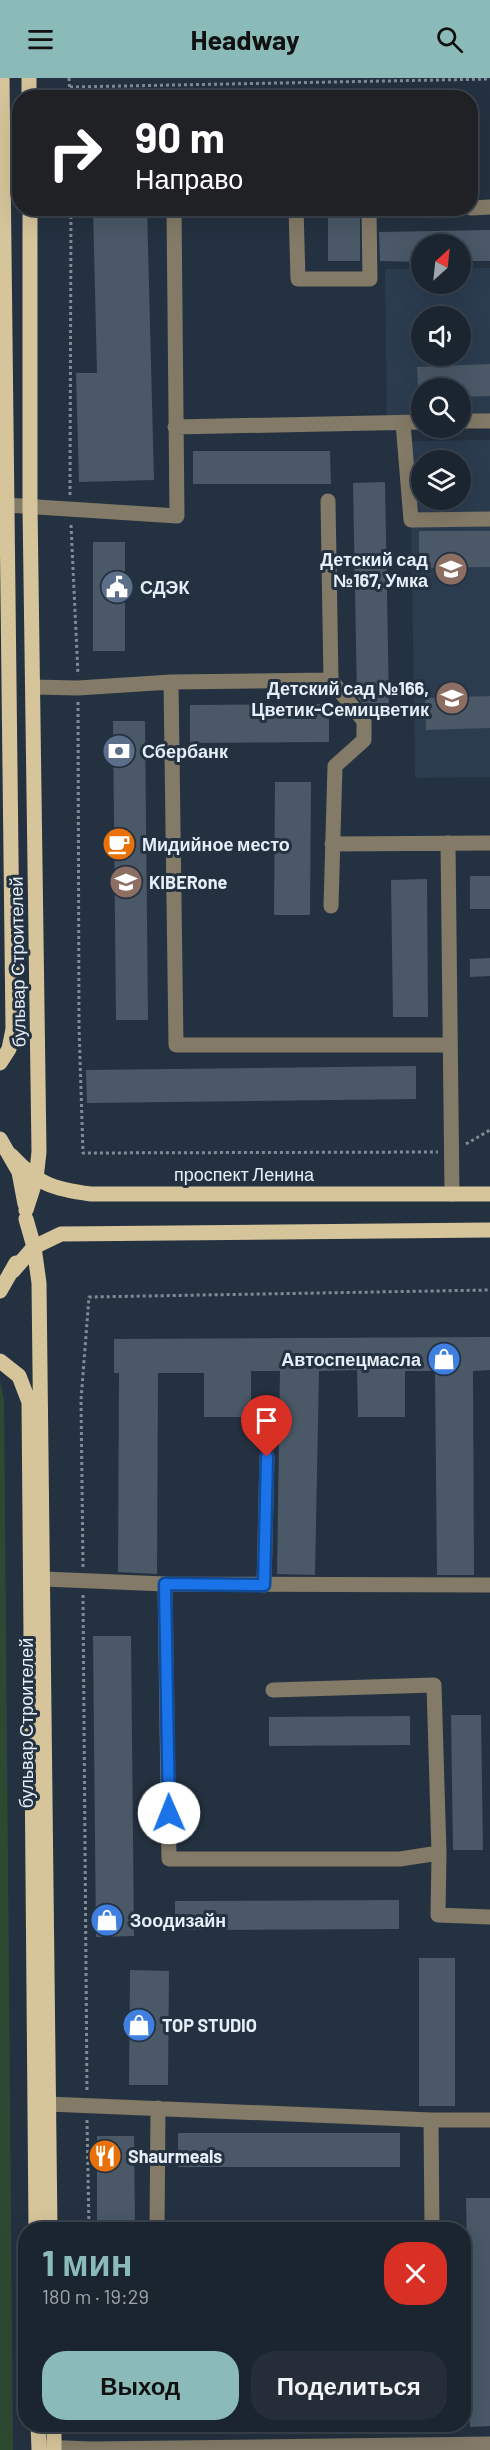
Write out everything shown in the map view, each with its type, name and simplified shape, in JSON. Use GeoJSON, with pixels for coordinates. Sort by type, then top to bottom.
{"type":"FeatureCollection","features":[{"type":"Feature","properties":{"kind":"main road","name":"бульвар Строителей"},"geometry":{"type":"LineString","coordinates":[[0,1063],[9,1049],[14,1029],[2,78]]}},
{"type":"Feature","properties":{"kind":"main road","name":"бульвар Строителей"},"geometry":{"type":"LineString","coordinates":[[30,216],[30,506],[39,1152],[36,1179],[26,1214],[39,1283],[50,2222]]}},
{"type":"Feature","properties":{"kind":"main road"},"geometry":{"type":"LineString","coordinates":[[0,1139],[11,1155],[24,1191],[26,1214],[20,1252],[13,1271]]}},
{"type":"Feature","properties":{"kind":"main road","name":"проспект Ленина"},"geometry":{"type":"LineString","coordinates":[[11,1155],[36,1179],[58,1190],[91,1194],[490,1194]]}},
{"type":"Feature","properties":{"kind":"main road"},"geometry":{"type":"LineString","coordinates":[[0,1291],[13,1271],[34,1247],[61,1234],[490,1230]]}},
{"type":"Feature","properties":{"kind":"main road","name":"бульвар Строителей"},"geometry":{"type":"LineString","coordinates":[[0,1361],[19,1376],[29,1402],[36,2222]]}},
{"type":"Feature","properties":{"kind":"main road"},"geometry":{"type":"LineString","coordinates":[[41,2432],[47,2448]]}},
{"type":"Feature","properties":{"kind":"main road"},"geometry":{"type":"LineString","coordinates":[[47,2448],[52,2432]]}},
{"type":"Feature","properties":{"kind":"street"},"geometry":{"type":"LineString","coordinates":[[6,505],[177,516],[174,216]]}},
{"type":"Feature","properties":{"kind":"street"},"geometry":{"type":"LineString","coordinates":[[296,216],[298,279],[370,279],[369,216]]}},
{"type":"Feature","properties":{"kind":"street"},"geometry":{"type":"LineString","coordinates":[[471,422],[490,421]]}},
{"type":"Feature","properties":{"kind":"street"},"geometry":{"type":"LineString","coordinates":[[403,423],[411,520],[490,519]]}},
{"type":"Feature","properties":{"kind":"street"},"geometry":{"type":"LineString","coordinates":[[175,427],[411,423]]}},
{"type":"Feature","properties":{"kind":"street"},"geometry":{"type":"LineString","coordinates":[[328,501],[331,680],[364,721],[364,740],[334,765],[330,906]]}},
{"type":"Feature","properties":{"kind":"street"},"geometry":{"type":"LineString","coordinates":[[33,687],[78,688],[171,682],[331,680]]}},
{"type":"Feature","properties":{"kind":"street"},"geometry":{"type":"LineString","coordinates":[[171,682],[176,1046],[450,1045]]}},
{"type":"Feature","properties":{"kind":"street"},"geometry":{"type":"LineString","coordinates":[[448,843],[452,1194]]}},
{"type":"Feature","properties":{"kind":"street"},"geometry":{"type":"LineString","coordinates":[[332,844],[490,843]]}},
{"type":"Feature","properties":{"kind":"street"},"geometry":{"type":"LineString","coordinates":[[264,1585],[267,1457]]}},
{"type":"Feature","properties":{"kind":"street"},"geometry":{"type":"LineString","coordinates":[[44,1579],[165,1584],[490,1585]]}},
{"type":"Feature","properties":{"kind":"street"},"geometry":{"type":"LineString","coordinates":[[165,1584],[170,1859],[400,1859],[439,1853]]}},
{"type":"Feature","properties":{"kind":"street"},"geometry":{"type":"LineString","coordinates":[[273,1690],[434,1685],[439,1853],[438,1915],[490,1917]]}},
{"type":"Feature","properties":{"kind":"street"},"geometry":{"type":"LineString","coordinates":[[48,2104],[431,2121],[490,2120]]}},
{"type":"Feature","properties":{"kind":"street"},"geometry":{"type":"LineString","coordinates":[[157,2222],[158,2108]]}},
{"type":"Feature","properties":{"kind":"street"},"geometry":{"type":"LineString","coordinates":[[431,2121],[432,2222]]}},
{"type":"Feature","properties":{"kind":"street"},"geometry":{"type":"LineString","coordinates":[[47,2448],[471,2447],[490,2444]]}},
{"type":"Feature","properties":{"kind":"path"},"geometry":{"type":"LineString","coordinates":[[69,78],[69,90]]}},
{"type":"Feature","properties":{"kind":"path"},"geometry":{"type":"LineString","coordinates":[[69,87],[490,79]]}},
{"type":"Feature","properties":{"kind":"path"},"geometry":{"type":"LineString","coordinates":[[71,216],[70,509],[78,688],[79,1027],[83,1153],[452,1152],[490,1130]]}},
{"type":"Feature","properties":{"kind":"path"},"geometry":{"type":"LineString","coordinates":[[89,2222],[81,1400],[89,1297],[490,1290]]}},
{"type":"Feature","properties":{"kind":"shaded area"},"geometry":{"type":"Polygon","coordinates":[[[471,268],[490,268],[490,421],[471,421],[471,378],[411,378],[411,422],[387,423],[385,269],[411,269],[411,294],[471,294],[471,268]]]}},
{"type":"Feature","properties":{"kind":"shaded area"},"geometry":{"type":"Polygon","coordinates":[[[490,440],[490,777],[415,778],[411,510],[471,510],[471,450],[411,450],[411,508],[410,441],[490,440]]]}},
{"type":"Feature","properties":{"kind":"green space"},"geometry":{"type":"Polygon","coordinates":[[[0,1380],[4,1401],[13,2450],[0,2450],[0,1380]]]}},
{"type":"Feature","properties":{"kind":"building"},"geometry":{"type":"Polygon","coordinates":[[[93,216],[147,216],[154,480],[79,482],[76,373],[97,373],[93,216]]]}},
{"type":"Feature","properties":{"kind":"building"},"geometry":{"type":"Polygon","coordinates":[[[328,216],[360,216],[360,261],[328,261],[328,216]]]}},
{"type":"Feature","properties":{"kind":"building"},"geometry":{"type":"Polygon","coordinates":[[[490,230],[490,261],[471,261],[471,234],[411,234],[411,262],[380,261],[379,232],[490,230]]]}},
{"type":"Feature","properties":{"kind":"building"},"geometry":{"type":"Polygon","coordinates":[[[490,364],[490,396],[471,397],[471,378],[418,378],[417,367],[490,364]]]}},
{"type":"Feature","properties":{"kind":"building"},"geometry":{"type":"Polygon","coordinates":[[[193,451],[330,451],[331,484],[193,484],[193,451]]]}},
{"type":"Feature","properties":{"kind":"building"},"geometry":{"type":"Polygon","coordinates":[[[385,482],[389,704],[363,704],[357,697],[353,483],[385,482]]]}},
{"type":"Feature","properties":{"kind":"building"},"geometry":{"type":"Polygon","coordinates":[[[419,531],[490,531],[490,567],[419,568],[419,531]]]}},
{"type":"Feature","properties":{"kind":"building"},"geometry":{"type":"Polygon","coordinates":[[[93,542],[125,542],[125,651],[93,651],[93,542]]]}},
{"type":"Feature","properties":{"kind":"building"},"geometry":{"type":"Polygon","coordinates":[[[490,696],[490,728],[426,730],[425,698],[490,696]]]}},
{"type":"Feature","properties":{"kind":"building"},"geometry":{"type":"Polygon","coordinates":[[[329,704],[329,742],[190,743],[190,705],[329,704]]]}},
{"type":"Feature","properties":{"kind":"building"},"geometry":{"type":"Polygon","coordinates":[[[113,721],[145,721],[148,1020],[116,1020],[113,721]]]}},
{"type":"Feature","properties":{"kind":"building"},"geometry":{"type":"Polygon","coordinates":[[[275,782],[311,782],[310,915],[274,915],[275,782]]]}},
{"type":"Feature","properties":{"kind":"building"},"geometry":{"type":"Polygon","coordinates":[[[470,876],[490,876],[490,909],[470,909],[470,876]]]}},
{"type":"Feature","properties":{"kind":"building"},"geometry":{"type":"Polygon","coordinates":[[[427,879],[428,1017],[393,1017],[391,880],[427,879]]]}},
{"type":"Feature","properties":{"kind":"building"},"geometry":{"type":"Polygon","coordinates":[[[490,958],[490,976],[470,977],[470,959],[490,958]]]}},
{"type":"Feature","properties":{"kind":"building"},"geometry":{"type":"Polygon","coordinates":[[[416,1066],[416,1099],[87,1103],[86,1070],[416,1066]]]}},
{"type":"Feature","properties":{"kind":"building"},"geometry":{"type":"Polygon","coordinates":[[[490,1337],[490,1370],[473,1371],[474,1575],[437,1575],[435,1371],[405,1371],[405,1417],[358,1417],[357,1370],[319,1371],[315,1575],[277,1574],[280,1371],[251,1371],[251,1417],[204,1417],[204,1373],[158,1373],[157,1574],[118,1572],[119,1373],[114,1373],[114,1339],[490,1337]]]}},
{"type":"Feature","properties":{"kind":"building"},"geometry":{"type":"Polygon","coordinates":[[[93,1636],[131,1636],[134,1936],[96,1937],[93,1636]]]}},
{"type":"Feature","properties":{"kind":"building"},"geometry":{"type":"Polygon","coordinates":[[[451,1715],[481,1715],[483,1850],[453,1850],[451,1715]]]}},
{"type":"Feature","properties":{"kind":"building"},"geometry":{"type":"Polygon","coordinates":[[[410,1716],[410,1745],[269,1746],[269,1717],[410,1716]]]}},
{"type":"Feature","properties":{"kind":"building"},"geometry":{"type":"Polygon","coordinates":[[[399,1900],[399,1929],[175,1930],[175,1901],[399,1900]]]}},
{"type":"Feature","properties":{"kind":"building"},"geometry":{"type":"Polygon","coordinates":[[[419,1958],[455,1958],[455,2106],[419,2106],[419,1958]]]}},
{"type":"Feature","properties":{"kind":"building"},"geometry":{"type":"Polygon","coordinates":[[[130,1970],[169,1971],[168,2085],[129,2085],[130,1970]]]}},
{"type":"Feature","properties":{"kind":"building"},"geometry":{"type":"Polygon","coordinates":[[[178,2133],[400,2133],[400,2167],[178,2167],[178,2133]]]}},
{"type":"Feature","properties":{"kind":"building"},"geometry":{"type":"Polygon","coordinates":[[[97,2136],[134,2136],[135,2222],[97,2222],[97,2136]]]}},
{"type":"Feature","properties":{"kind":"building"},"geometry":{"type":"Polygon","coordinates":[[[466,2198],[490,2198],[490,2426],[471,2427],[471,2222],[466,2222],[466,2198]]]}},
{"type":"Feature","properties":{"kind":"place","name":"Детский сад №167, Умка"},"geometry":{"type":"Point","coordinates":[451,569]}},
{"type":"Feature","properties":{"kind":"place","name":"СДЭК"},"geometry":{"type":"Point","coordinates":[117,587]}},
{"type":"Feature","properties":{"kind":"place","name":"Детский сад №166, Цветик-Семицветик"},"geometry":{"type":"Point","coordinates":[452,698]}},
{"type":"Feature","properties":{"kind":"place","name":"Сбербанк"},"geometry":{"type":"Point","coordinates":[119,751]}},
{"type":"Feature","properties":{"kind":"place","name":"Мидийное место"},"geometry":{"type":"Point","coordinates":[119,844]}},
{"type":"Feature","properties":{"kind":"place","name":"KIBERone"},"geometry":{"type":"Point","coordinates":[126,882]}},
{"type":"Feature","properties":{"kind":"place","name":"Автоспецмасла"},"geometry":{"type":"Point","coordinates":[444,1359]}},
{"type":"Feature","properties":{"kind":"place","name":"Зоодизайн"},"geometry":{"type":"Point","coordinates":[107,1920]}},
{"type":"Feature","properties":{"kind":"place","name":"TOP STUDIO"},"geometry":{"type":"Point","coordinates":[139,2025]}},
{"type":"Feature","properties":{"kind":"place","name":"Shaurmeals"},"geometry":{"type":"Point","coordinates":[105,2156]}},
{"type":"Feature","properties":{"kind":"route"},"geometry":{"type":"LineString","coordinates":[[169,1813],[165,1584],[264,1585],[267,1457]]}}]}
